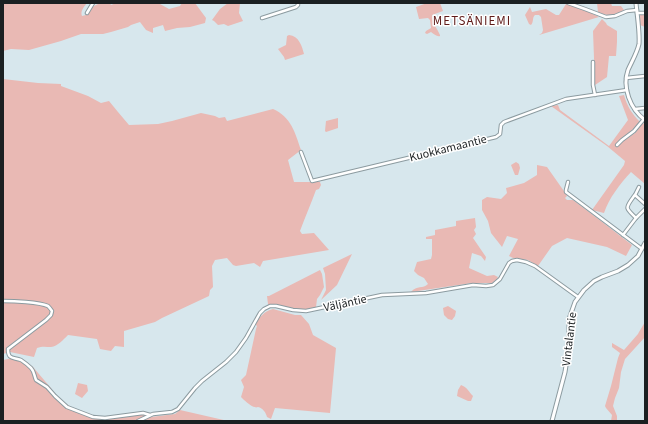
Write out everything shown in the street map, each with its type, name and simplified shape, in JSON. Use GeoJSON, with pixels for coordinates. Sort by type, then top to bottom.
{"type":"FeatureCollection","features":[{"type":"Feature","properties":{"kind":"street"},"geometry":{"type":"LineString","coordinates":[[87,13],[93,3]]}},
{"type":"Feature","properties":{"kind":"street"},"geometry":{"type":"LineString","coordinates":[[262,18],[296,6],[298,3]]}},
{"type":"Feature","properties":{"kind":"street"},"geometry":{"type":"LineString","coordinates":[[568,3],[606,17],[612,17],[626,12],[645,13]]}},
{"type":"Feature","properties":{"kind":"street"},"geometry":{"type":"LineString","coordinates":[[617,145],[634,131],[644,120],[635,109],[628,95],[626,78],[639,44],[636,3]]}},
{"type":"Feature","properties":{"kind":"street"},"geometry":{"type":"LineString","coordinates":[[593,62],[593,85],[595,95]]}},
{"type":"Feature","properties":{"kind":"street"},"geometry":{"type":"LineString","coordinates":[[626,78],[645,76]]}},
{"type":"Feature","properties":{"kind":"street","name":"Kuokkamaantie"},"geometry":{"type":"LineString","coordinates":[[301,152],[312,181],[496,137],[500,134],[501,125],[504,122],[566,99],[627,90]]}},
{"type":"Feature","properties":{"kind":"street"},"geometry":{"type":"LineString","coordinates":[[635,109],[645,108]]}},
{"type":"Feature","properties":{"kind":"street"},"geometry":{"type":"LineString","coordinates":[[568,182],[566,192],[642,249]]}},
{"type":"Feature","properties":{"kind":"street"},"geometry":{"type":"LineString","coordinates":[[636,218],[627,209],[639,187]]}},
{"type":"Feature","properties":{"kind":"street"},"geometry":{"type":"LineString","coordinates":[[636,195],[645,204]]}},
{"type":"Feature","properties":{"kind":"street"},"geometry":{"type":"LineString","coordinates":[[623,235],[645,209]]}},
{"type":"Feature","properties":{"kind":"street","name":"Vintalantie"},"geometry":{"type":"LineString","coordinates":[[552,421],[565,372],[569,346],[570,314],[575,302],[584,290],[594,281],[628,265],[638,256],[645,243]]}},
{"type":"Feature","properties":{"kind":"street","name":"Väljäntie"},"geometry":{"type":"LineString","coordinates":[[138,421],[150,415],[172,412],[178,409],[202,380],[226,362],[236,352],[260,314],[264,309],[270,306],[306,311],[382,295],[426,293],[473,285],[493,285],[500,279],[509,263],[517,260],[535,266],[578,297]]}},
{"type":"Feature","properties":{"kind":"street"},"geometry":{"type":"LineString","coordinates":[[3,301],[18,301],[46,305],[50,307],[52,311],[46,320],[8,350],[8,355],[10,357],[22,360],[34,371],[36,380],[47,387],[68,407],[93,417],[105,418],[143,413],[150,415]]}},
{"type":"Feature","properties":{"kind":"shaded area"},"geometry":{"type":"Polygon","coordinates":[[[3,3],[87,3],[82,11],[82,16],[86,15],[96,5],[102,3],[110,3],[111,5],[116,3],[161,3],[160,4],[169,9],[180,6],[182,3],[195,3],[206,18],[205,23],[190,27],[165,31],[163,25],[153,28],[153,33],[146,30],[140,22],[103,34],[81,34],[29,50],[11,49],[3,51],[3,3]]]}},
{"type":"Feature","properties":{"kind":"shaded area"},"geometry":{"type":"Polygon","coordinates":[[[228,3],[240,3],[239,13],[243,21],[228,26],[224,24],[218,25],[212,20],[220,9],[228,3]]]}},
{"type":"Feature","properties":{"kind":"shaded area"},"geometry":{"type":"Polygon","coordinates":[[[427,3],[440,3],[443,11],[432,15],[432,18],[440,36],[437,36],[431,32],[427,34],[425,33],[431,28],[430,20],[428,18],[419,19],[416,7],[427,3]]]}},
{"type":"Feature","properties":{"kind":"shaded area"},"geometry":{"type":"Polygon","coordinates":[[[597,3],[611,3],[612,6],[621,6],[624,10],[608,15],[598,12],[597,3]]]}},
{"type":"Feature","properties":{"kind":"shaded area"},"geometry":{"type":"Polygon","coordinates":[[[566,4],[599,17],[539,35],[543,30],[541,17],[539,15],[535,15],[531,25],[529,24],[525,15],[530,7],[532,12],[546,9],[556,15],[559,15],[566,4]]]}},
{"type":"Feature","properties":{"kind":"shaded area"},"geometry":{"type":"Polygon","coordinates":[[[640,14],[645,14],[645,27],[640,25],[640,14]]]}},
{"type":"Feature","properties":{"kind":"shaded area"},"geometry":{"type":"Polygon","coordinates":[[[602,19],[607,25],[617,31],[616,56],[609,56],[607,77],[595,85],[593,31],[602,19]]]}},
{"type":"Feature","properties":{"kind":"shaded area"},"geometry":{"type":"Polygon","coordinates":[[[289,35],[298,39],[304,54],[285,60],[278,49],[286,45],[287,36],[289,35]]]}},
{"type":"Feature","properties":{"kind":"shaded area"},"geometry":{"type":"Polygon","coordinates":[[[3,79],[61,84],[61,86],[88,96],[101,103],[109,101],[129,125],[158,124],[201,113],[219,118],[225,117],[227,121],[273,109],[279,112],[292,126],[301,150],[288,160],[294,182],[320,182],[321,185],[319,189],[316,190],[300,231],[302,234],[314,233],[329,250],[263,261],[260,267],[254,263],[236,266],[233,265],[227,258],[215,260],[212,266],[213,287],[210,290],[209,296],[155,322],[124,331],[124,347],[115,346],[111,351],[100,349],[97,339],[68,335],[54,346],[37,348],[34,357],[10,352],[3,354],[3,79]]]}},
{"type":"Feature","properties":{"kind":"shaded area"},"geometry":{"type":"Polygon","coordinates":[[[624,95],[630,110],[640,122],[620,140],[622,142],[635,133],[643,123],[645,125],[645,184],[631,172],[615,191],[604,213],[592,210],[624,165],[625,161],[607,146],[551,106],[558,105],[560,110],[609,146],[628,120],[619,96],[624,95]]]}},
{"type":"Feature","properties":{"kind":"shaded area"},"geometry":{"type":"Polygon","coordinates":[[[338,118],[338,128],[326,132],[326,121],[338,118]]]}},
{"type":"Feature","properties":{"kind":"shaded area"},"geometry":{"type":"Polygon","coordinates":[[[516,162],[519,164],[520,168],[518,175],[515,175],[511,165],[516,162]]]}},
{"type":"Feature","properties":{"kind":"shaded area"},"geometry":{"type":"Polygon","coordinates":[[[537,165],[547,167],[566,194],[567,196],[565,198],[567,200],[573,200],[632,245],[626,256],[607,247],[567,238],[552,246],[538,266],[528,260],[509,256],[518,239],[507,236],[502,247],[491,233],[488,221],[482,210],[482,200],[487,197],[501,199],[507,193],[506,188],[524,183],[537,175],[537,165]]]}},
{"type":"Feature","properties":{"kind":"shaded area"},"geometry":{"type":"Polygon","coordinates":[[[475,218],[476,227],[474,230],[476,234],[473,238],[486,257],[485,261],[481,256],[472,253],[469,268],[487,276],[494,275],[498,277],[496,280],[492,283],[472,283],[411,292],[415,288],[428,284],[424,278],[414,271],[417,262],[431,259],[432,239],[426,239],[426,237],[435,235],[435,230],[456,226],[456,221],[475,218]]]}},
{"type":"Feature","properties":{"kind":"shaded area"},"geometry":{"type":"Polygon","coordinates":[[[352,254],[337,285],[321,300],[326,290],[323,268],[352,254]]]}},
{"type":"Feature","properties":{"kind":"shaded area"},"geometry":{"type":"Polygon","coordinates":[[[320,270],[324,287],[317,299],[316,307],[302,310],[269,306],[267,296],[320,270]]]}},
{"type":"Feature","properties":{"kind":"shaded area"},"geometry":{"type":"Polygon","coordinates":[[[448,306],[456,311],[452,320],[448,319],[444,315],[443,308],[448,306]]]}},
{"type":"Feature","properties":{"kind":"shaded area"},"geometry":{"type":"Polygon","coordinates":[[[273,309],[295,315],[301,315],[309,324],[313,335],[336,348],[330,413],[275,408],[271,419],[267,417],[261,408],[251,406],[241,397],[244,387],[241,380],[246,375],[257,326],[255,324],[265,313],[273,309]]]}},
{"type":"Feature","properties":{"kind":"shaded area"},"geometry":{"type":"Polygon","coordinates":[[[645,322],[645,337],[625,359],[621,372],[619,388],[613,406],[617,416],[617,421],[611,421],[612,415],[605,406],[620,353],[612,347],[612,343],[624,350],[638,334],[645,322]]]}},
{"type":"Feature","properties":{"kind":"shaded area"},"geometry":{"type":"Polygon","coordinates":[[[13,358],[25,361],[33,367],[62,401],[71,407],[92,416],[113,416],[138,412],[151,417],[175,414],[180,410],[228,421],[3,421],[3,360],[13,358]]]}},
{"type":"Feature","properties":{"kind":"shaded area"},"geometry":{"type":"Polygon","coordinates":[[[78,383],[87,385],[88,391],[82,398],[75,394],[78,383]]]}},
{"type":"Feature","properties":{"kind":"shaded area"},"geometry":{"type":"Polygon","coordinates":[[[461,385],[473,396],[471,401],[457,396],[461,385]]]}},
{"type":"Feature","properties":{"kind":"district","name":"METSÄNIEMI"},"geometry":{"type":"Point","coordinates":[472,20]}}]}
